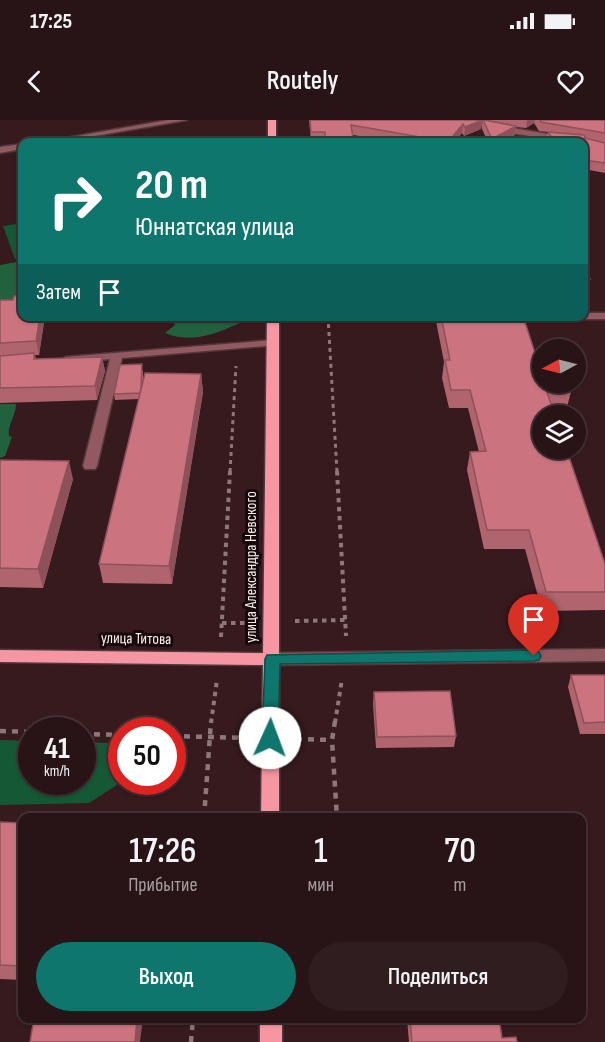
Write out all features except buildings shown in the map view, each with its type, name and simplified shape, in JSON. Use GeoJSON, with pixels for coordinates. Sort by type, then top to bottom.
{"type":"FeatureCollection","features":[{"type":"Feature","properties":{"kind":"main road"},"geometry":{"type":"LineString","coordinates":[[272,120],[272,138]]}},
{"type":"Feature","properties":{"kind":"main road","name":"улица Александра Невского"},"geometry":{"type":"LineString","coordinates":[[270,813],[273,321]]}},
{"type":"Feature","properties":{"kind":"main road","name":"улица Титова"},"geometry":{"type":"LineString","coordinates":[[0,656],[272,659]]}},
{"type":"Feature","properties":{"kind":"main road"},"geometry":{"type":"LineString","coordinates":[[271,1023],[271,1042]]}},
{"type":"Feature","properties":{"kind":"street"},"geometry":{"type":"LineString","coordinates":[[72,138],[183,120]]}},
{"type":"Feature","properties":{"kind":"street"},"geometry":{"type":"LineString","coordinates":[[480,126],[554,138]]}},
{"type":"Feature","properties":{"kind":"street"},"geometry":{"type":"LineString","coordinates":[[0,150],[18,148]]}},
{"type":"Feature","properties":{"kind":"street"},"geometry":{"type":"LineString","coordinates":[[588,316],[605,316]]}},
{"type":"Feature","properties":{"kind":"street"},"geometry":{"type":"LineString","coordinates":[[58,359],[273,343]]}},
{"type":"Feature","properties":{"kind":"street"},"geometry":{"type":"LineString","coordinates":[[90,466],[117,355]]}},
{"type":"Feature","properties":{"kind":"street"},"geometry":{"type":"LineString","coordinates":[[272,659],[605,655]]}},
{"type":"Feature","properties":{"kind":"path"},"geometry":{"type":"LineString","coordinates":[[328,321],[346,620],[345,658],[332,740],[337,813]]}},
{"type":"Feature","properties":{"kind":"path"},"geometry":{"type":"LineString","coordinates":[[204,813],[208,737],[220,658],[236,360]]}},
{"type":"Feature","properties":{"kind":"path"},"geometry":{"type":"LineString","coordinates":[[0,731],[18,732]]}},
{"type":"Feature","properties":{"kind":"path"},"geometry":{"type":"LineString","coordinates":[[192,1042],[193,1023]]}},
{"type":"Feature","properties":{"kind":"green space"},"geometry":{"type":"Polygon","coordinates":[[[18,224],[18,259],[15,259],[3,226],[18,224]]]}},
{"type":"Feature","properties":{"kind":"green space"},"geometry":{"type":"Polygon","coordinates":[[[18,262],[18,306],[0,304],[0,265],[18,262]]]}},
{"type":"Feature","properties":{"kind":"green space"},"geometry":{"type":"Polygon","coordinates":[[[173,321],[241,321],[222,331],[194,338],[165,333],[175,325],[173,321]]]}},
{"type":"Feature","properties":{"kind":"green space"},"geometry":{"type":"Polygon","coordinates":[[[0,404],[16,404],[9,432],[9,436],[12,437],[5,456],[0,458],[0,404]]]}},
{"type":"Feature","properties":{"kind":"green space"},"geometry":{"type":"Polygon","coordinates":[[[0,740],[18,741],[18,795],[96,795],[96,743],[108,743],[108,791],[89,803],[0,805],[0,740]]]}},
{"type":"Feature","properties":{"kind":"route"},"geometry":{"type":"LineString","coordinates":[[270,738],[272,659],[534,656]]}}]}
